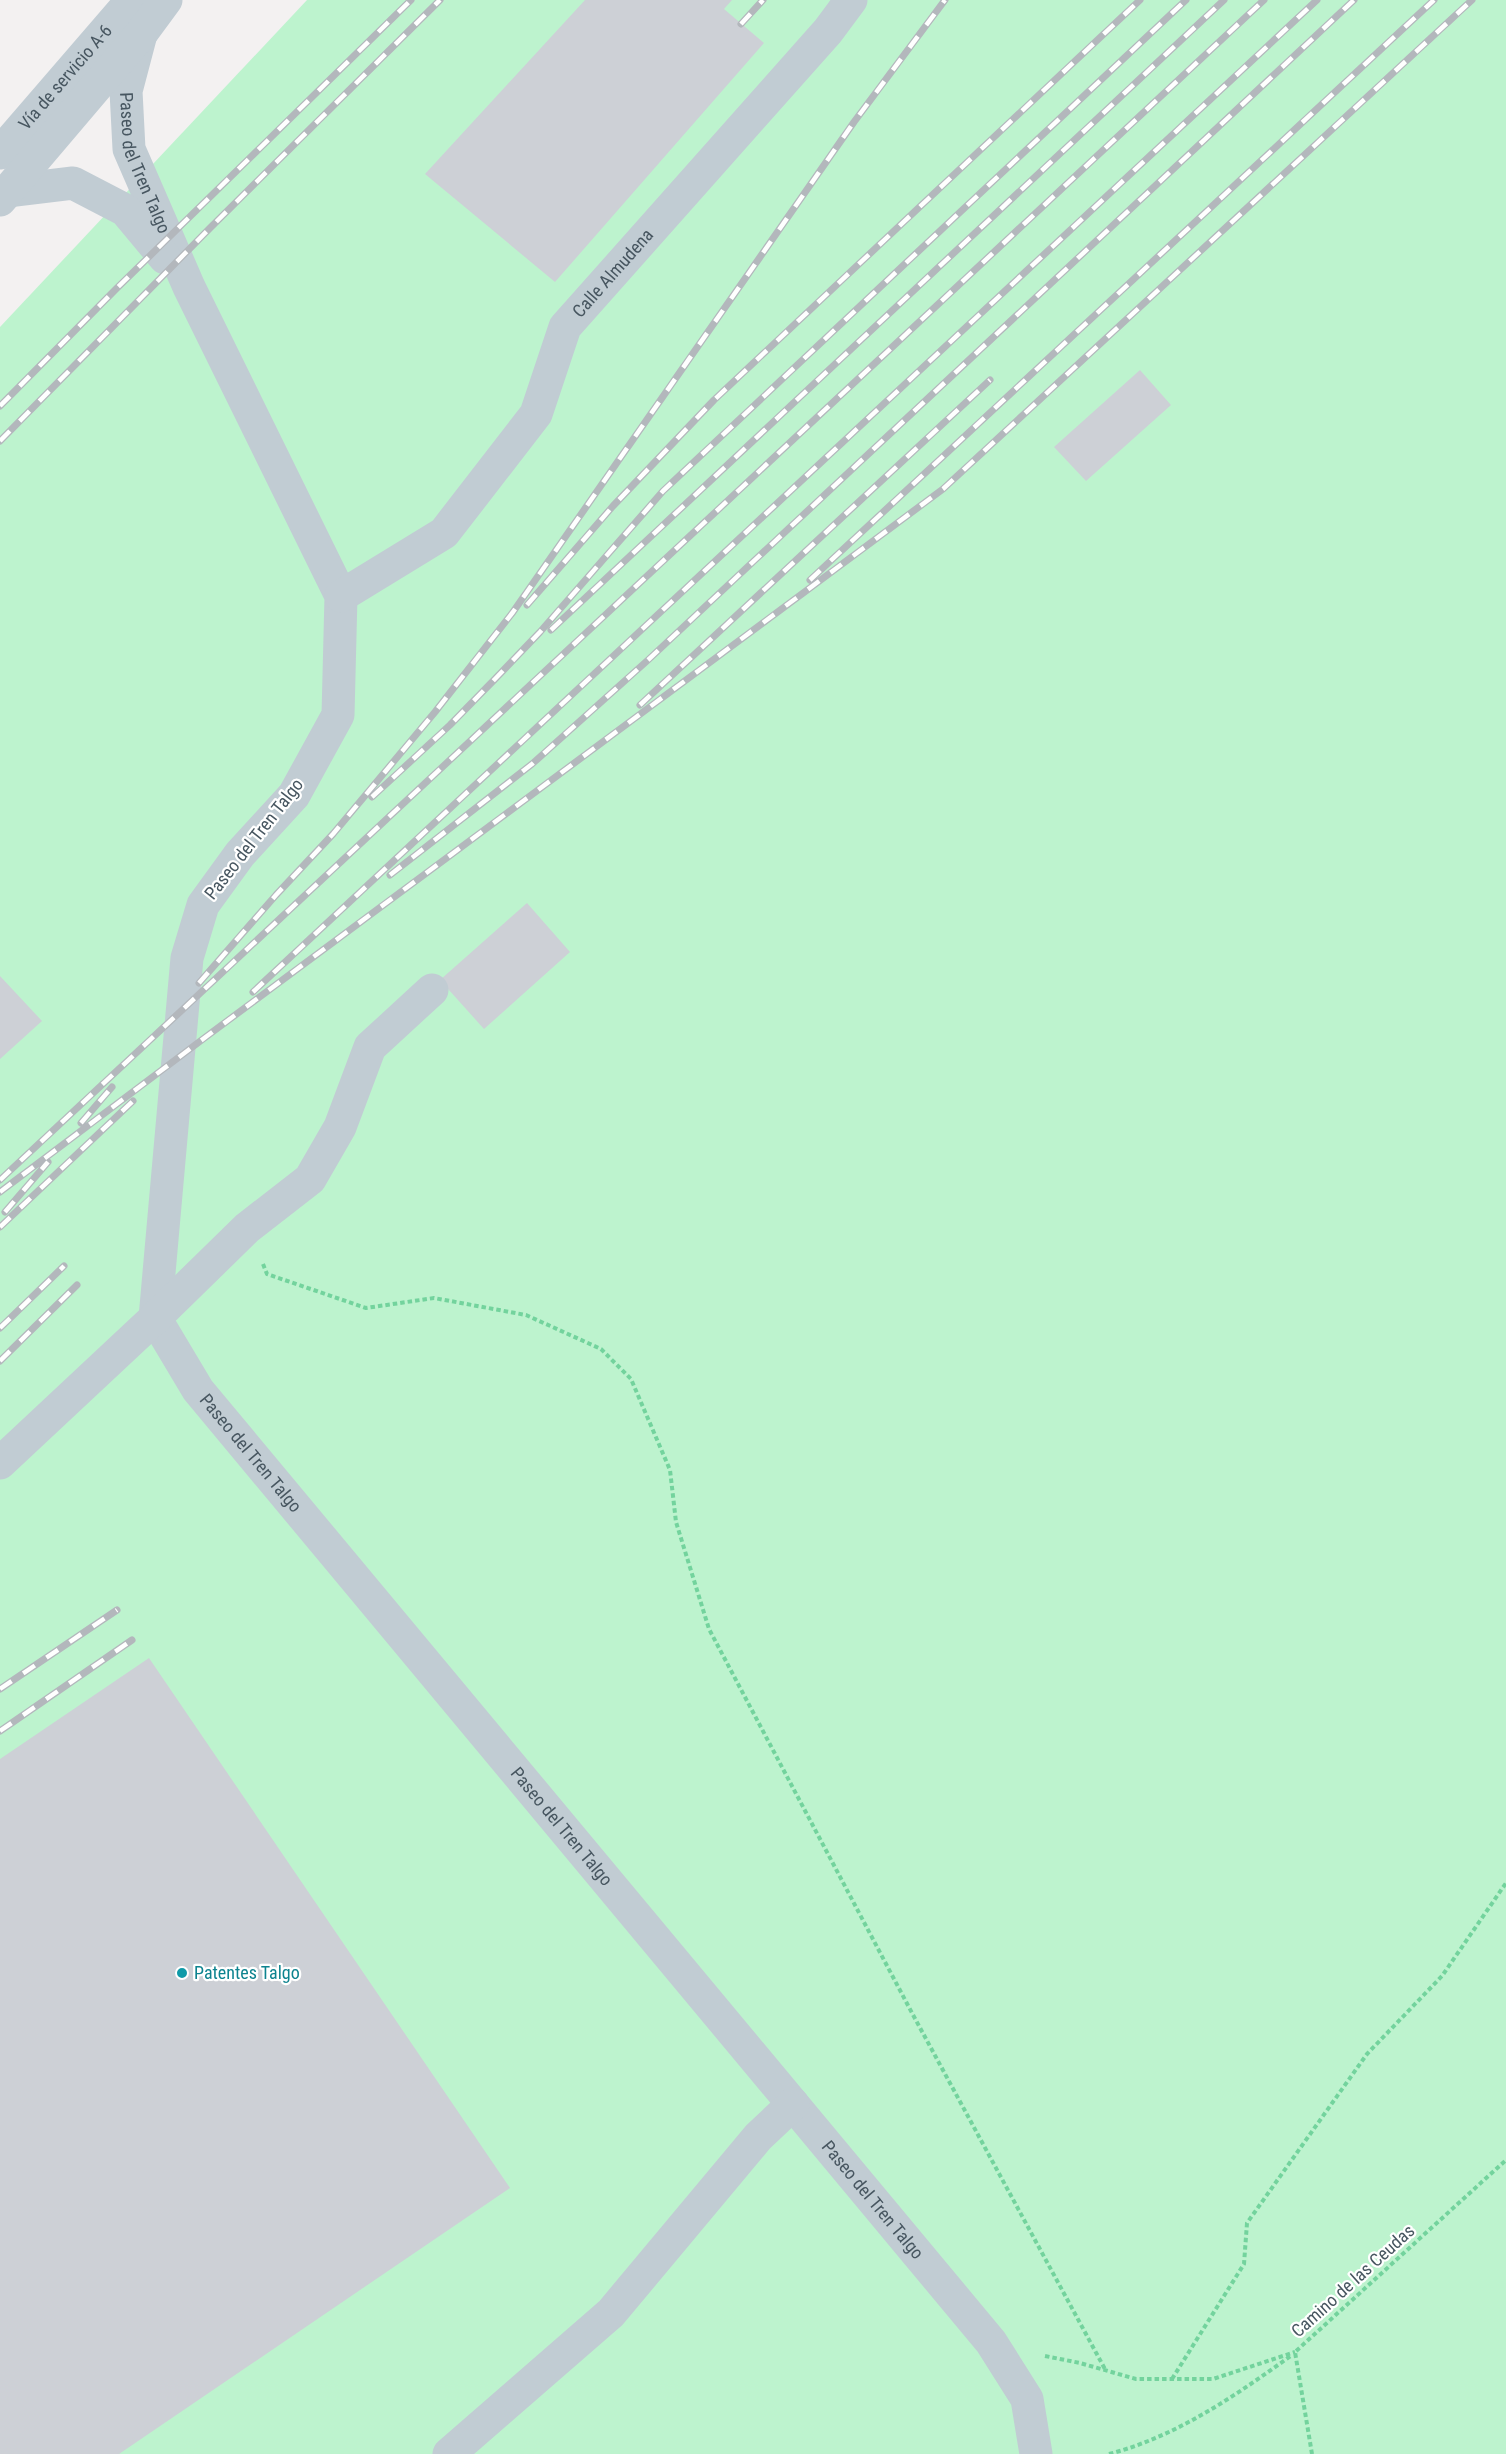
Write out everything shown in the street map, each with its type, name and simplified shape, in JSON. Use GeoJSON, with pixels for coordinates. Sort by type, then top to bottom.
{"type":"FeatureCollection","features":[{"type":"Feature","properties":{"kind":"street","name":"Vía de servicio A-6"},"geometry":{"type":"LineString","coordinates":[[0,153],[132,0]]}},
{"type":"Feature","properties":{"kind":"street"},"geometry":{"type":"LineString","coordinates":[[4,196],[141,34],[166,0]]}},
{"type":"Feature","properties":{"kind":"street","name":"Calle Almudena"},"geometry":{"type":"LineString","coordinates":[[341,596],[444,533],[536,414],[565,327],[828,31],[851,0]]}},
{"type":"Feature","properties":{"kind":"street","name":"Paseo del Tren Talgo"},"geometry":{"type":"LineString","coordinates":[[141,34],[126,91],[129,149],[189,286],[341,596],[338,715],[294,795],[240,854],[203,905],[187,958],[155,1318],[198,1390],[991,2342],[1027,2399],[1036,2454]]}},
{"type":"Feature","properties":{"kind":"street","name":"Paseo del Tren Talgo"},"geometry":{"type":"LineString","coordinates":[[4,196],[73,183],[125,210],[189,286]]}},
{"type":"Feature","properties":{"kind":"street"},"geometry":{"type":"LineString","coordinates":[[0,1462],[155,1318],[247,1228],[310,1179],[340,1127],[370,1047],[432,990]]}},
{"type":"Feature","properties":{"kind":"street"},"geometry":{"type":"LineString","coordinates":[[449,2454],[611,2313],[758,2137],[793,2104]]}},
{"type":"Feature","properties":{"kind":"path"},"geometry":{"type":"LineString","coordinates":[[247,1228],[267,1274],[366,1308],[434,1298],[525,1315],[601,1349],[631,1378],[670,1470],[676,1522],[709,1629],[912,2013],[1106,2371]]}},
{"type":"Feature","properties":{"kind":"path"},"geometry":{"type":"LineString","coordinates":[[1172,2379],[1244,2264],[1247,2223],[1366,2054],[1442,1976],[1506,1883]]}},
{"type":"Feature","properties":{"kind":"path","name":"Camino de las Ceudas"},"geometry":{"type":"LineString","coordinates":[[1312,2454],[1295,2352],[1506,2160]]}},
{"type":"Feature","properties":{"kind":"path"},"geometry":{"type":"LineString","coordinates":[[991,2342],[1136,2379],[1213,2379],[1295,2352]]}},
{"type":"Feature","properties":{"kind":"path"},"geometry":{"type":"LineString","coordinates":[[1110,2454],[1170,2431],[1232,2398],[1295,2352]]}},
{"type":"Feature","properties":{"kind":"green space"},"geometry":{"type":"Polygon","coordinates":[[[307,0],[1506,0],[1506,2454],[0,2454],[0,327],[307,0]]]}},
{"type":"Feature","properties":{"kind":"building"},"geometry":{"type":"Polygon","coordinates":[[[585,0],[732,0],[724,9],[764,43],[555,282],[425,174],[585,0]]]}},
{"type":"Feature","properties":{"kind":"building"},"geometry":{"type":"Polygon","coordinates":[[[1140,370],[1171,405],[1086,481],[1054,447],[1140,370]]]}},
{"type":"Feature","properties":{"kind":"building"},"geometry":{"type":"Polygon","coordinates":[[[527,903],[570,952],[484,1029],[440,980],[527,903]]]}},
{"type":"Feature","properties":{"kind":"building"},"geometry":{"type":"Polygon","coordinates":[[[0,976],[42,1021],[0,1059],[0,976]]]}},
{"type":"Feature","properties":{"kind":"building","name":"Patentes Talgo"},"geometry":{"type":"Polygon","coordinates":[[[149,1658],[510,2188],[119,2454],[0,2454],[0,1759],[149,1658]]]}},
{"type":"Feature","properties":{"kind":"railway"},"geometry":{"type":"LineString","coordinates":[[0,406],[411,0]]}},
{"type":"Feature","properties":{"kind":"railway"},"geometry":{"type":"LineString","coordinates":[[0,441],[440,0]]}},
{"type":"Feature","properties":{"kind":"railway"},"geometry":{"type":"LineString","coordinates":[[741,24],[763,0]]}},
{"type":"Feature","properties":{"kind":"railway"},"geometry":{"type":"LineString","coordinates":[[199,983],[333,834],[435,712],[513,612],[854,122],[945,0]]}},
{"type":"Feature","properties":{"kind":"railway"},"geometry":{"type":"LineString","coordinates":[[527,605],[613,506],[714,400],[1140,0]]}},
{"type":"Feature","properties":{"kind":"railway"},"geometry":{"type":"LineString","coordinates":[[372,797],[450,725],[540,632],[663,491],[1186,0]]}},
{"type":"Feature","properties":{"kind":"railway"},"geometry":{"type":"LineString","coordinates":[[551,630],[1224,0]]}},
{"type":"Feature","properties":{"kind":"railway"},"geometry":{"type":"LineString","coordinates":[[0,1180],[1264,0]]}},
{"type":"Feature","properties":{"kind":"railway"},"geometry":{"type":"LineString","coordinates":[[253,992],[1317,0]]}},
{"type":"Feature","properties":{"kind":"railway"},"geometry":{"type":"LineString","coordinates":[[390,875],[532,764],[648,660],[1354,0]]}},
{"type":"Feature","properties":{"kind":"railway"},"geometry":{"type":"LineString","coordinates":[[810,580],[1434,0]]}},
{"type":"Feature","properties":{"kind":"railway"},"geometry":{"type":"LineString","coordinates":[[0,1192],[943,489],[1472,0]]}},
{"type":"Feature","properties":{"kind":"railway"},"geometry":{"type":"LineString","coordinates":[[640,705],[990,380]]}},
{"type":"Feature","properties":{"kind":"railway"},"geometry":{"type":"LineString","coordinates":[[81,1123],[112,1087]]}},
{"type":"Feature","properties":{"kind":"railway"},"geometry":{"type":"LineString","coordinates":[[0,1227],[133,1101]]}},
{"type":"Feature","properties":{"kind":"railway"},"geometry":{"type":"LineString","coordinates":[[5,1212],[48,1162]]}},
{"type":"Feature","properties":{"kind":"railway"},"geometry":{"type":"LineString","coordinates":[[0,1328],[64,1266]]}},
{"type":"Feature","properties":{"kind":"railway"},"geometry":{"type":"LineString","coordinates":[[0,1361],[77,1285]]}},
{"type":"Feature","properties":{"kind":"railway"},"geometry":{"type":"LineString","coordinates":[[0,1689],[117,1610]]}},
{"type":"Feature","properties":{"kind":"railway"},"geometry":{"type":"LineString","coordinates":[[0,1731],[132,1640]]}},
{"type":"Feature","properties":{"kind":"place","name":"Patentes Talgo"},"geometry":{"type":"Point","coordinates":[182,1973]}}]}
